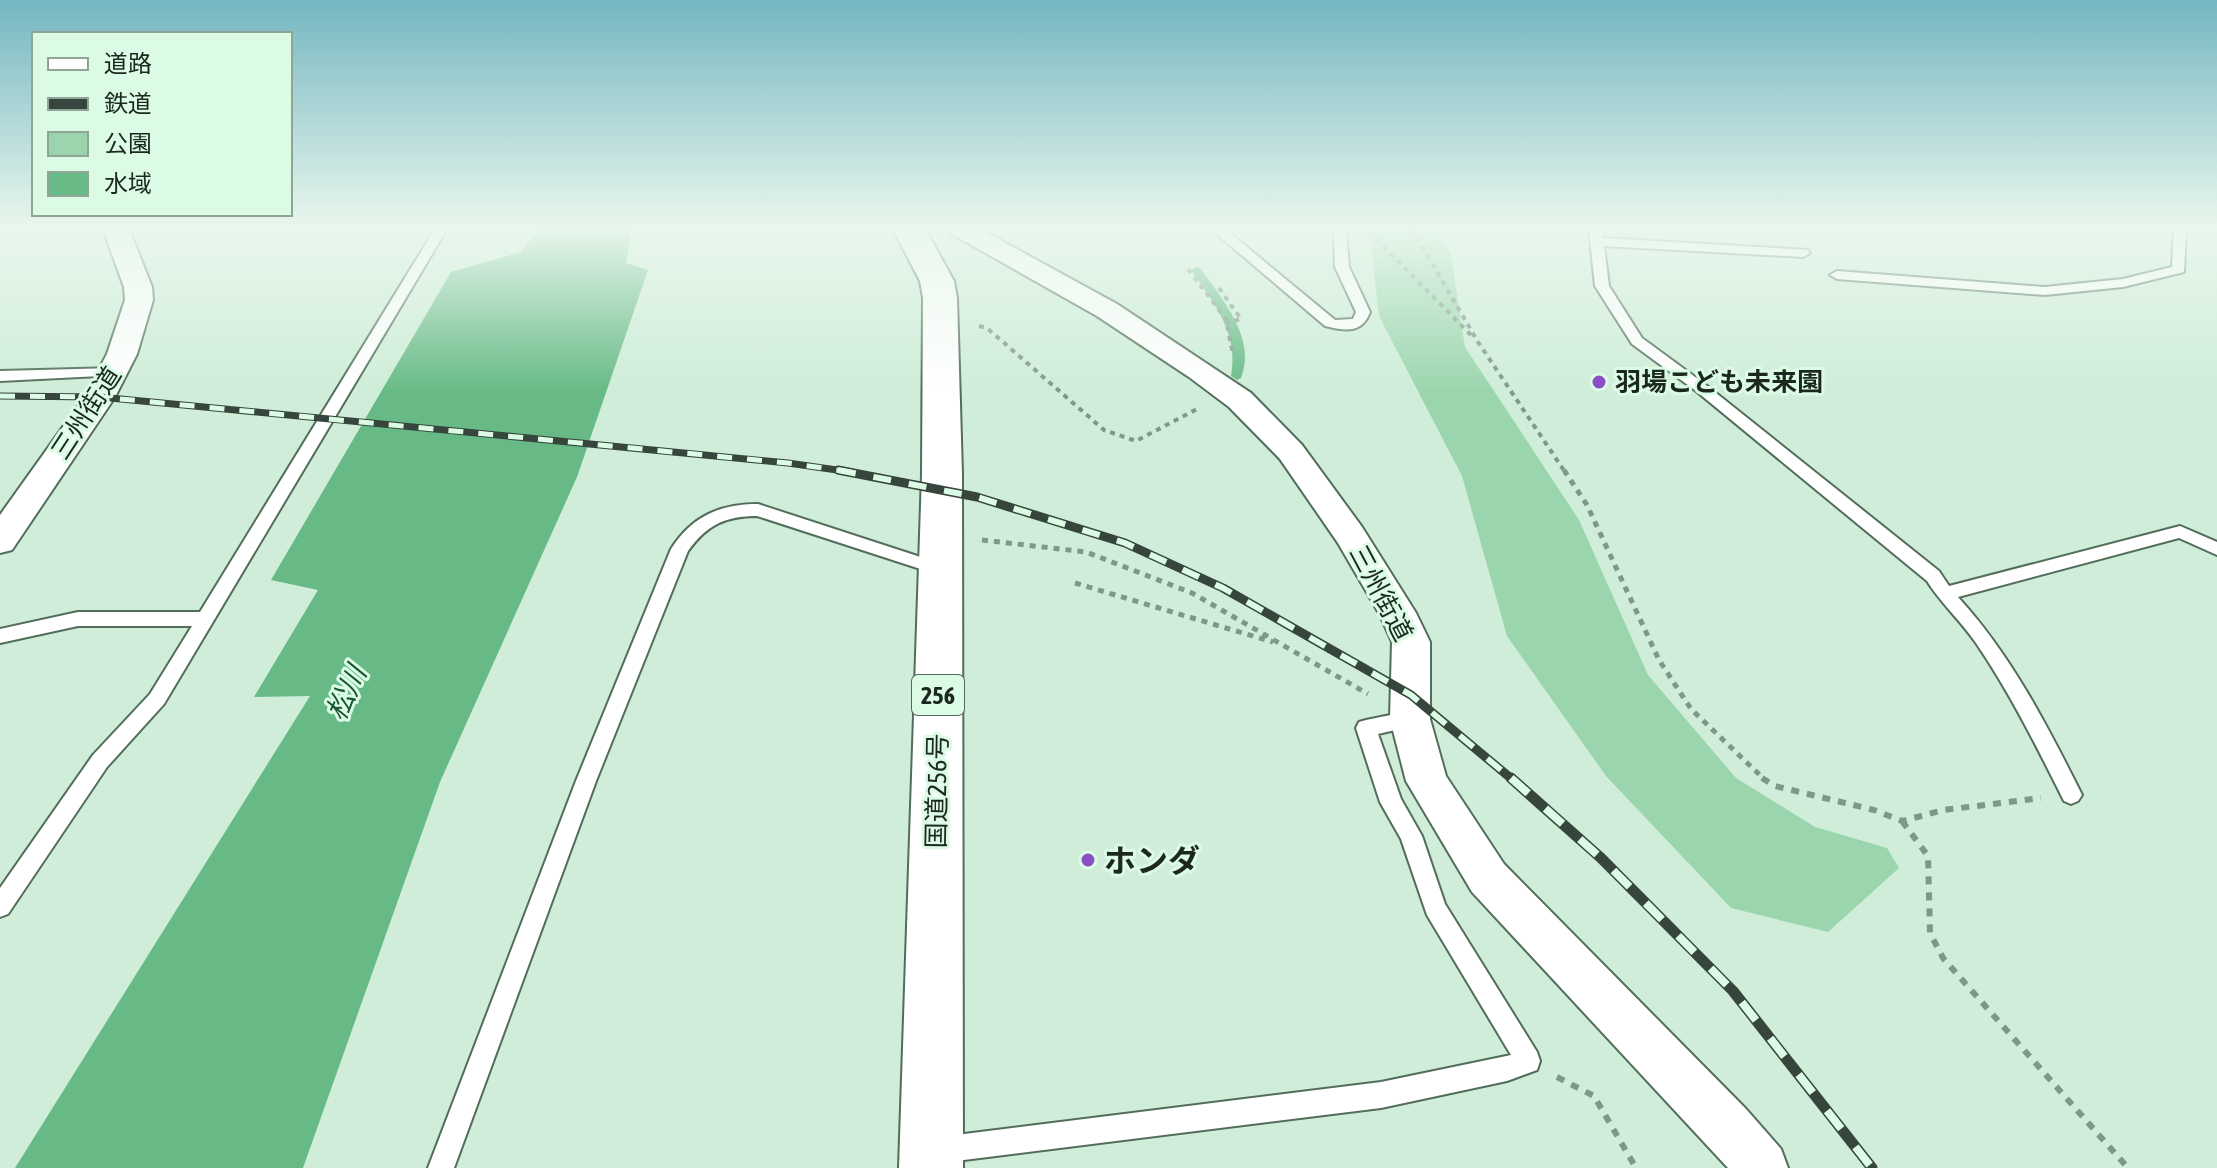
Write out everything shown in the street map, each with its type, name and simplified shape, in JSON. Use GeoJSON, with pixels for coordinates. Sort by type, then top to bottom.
{"type":"FeatureCollection","features":[{"type":"Feature","properties":{"kind":"highway","name":"国道256号"},"geometry":{"type":"LineString","coordinates":[[930,1159],[939,569],[940,316],[937,284]]}},
{"type":"Feature","properties":{"kind":"street","name":"三州街道"},"geometry":{"type":"LineString","coordinates":[[0,541],[115,372],[139,300],[137,284]]}},
{"type":"Feature","properties":{"kind":"street","name":"三州街道"},"geometry":{"type":"LineString","coordinates":[[1059,284],[1107,310],[1226,389],[1291,452],[1350,535],[1398,613],[1411,642],[1410,719],[1427,781],[1488,878],[1728,1127],[1762,1168]]}},
{"type":"Feature","properties":{"kind":"lane"},"geometry":{"type":"LineString","coordinates":[[0,907],[100,761],[157,699],[408,284]]}},
{"type":"Feature","properties":{"kind":"lane"},"geometry":{"type":"LineString","coordinates":[[1283,284],[1330,323],[1340,325],[1359,323],[1363,312],[1350,284]]}},
{"type":"Feature","properties":{"kind":"lane"},"geometry":{"type":"LineString","coordinates":[[1602,284],[1637,341],[1701,388],[1933,576],[1943,594],[1981,635],[2030,709],[2071,795]]}},
{"type":"Feature","properties":{"kind":"lane"},"geometry":{"type":"LineString","coordinates":[[1948,284],[2045,291],[2118,284]]}},
{"type":"Feature","properties":{"kind":"lane"},"geometry":{"type":"LineString","coordinates":[[0,376],[115,372]]}},
{"type":"Feature","properties":{"kind":"lane"},"geometry":{"type":"LineString","coordinates":[[441,1168],[586,781],[680,549],[694,528],[714,515],[732,509],[758,510],[939,569]]}},
{"type":"Feature","properties":{"kind":"lane"},"geometry":{"type":"LineString","coordinates":[[1943,594],[2180,532],[2217,549]]}},
{"type":"Feature","properties":{"kind":"lane"},"geometry":{"type":"LineString","coordinates":[[0,636],[78,619],[205,619]]}},
{"type":"Feature","properties":{"kind":"lane"},"geometry":{"type":"LineString","coordinates":[[930,1159],[974,1148],[1381,1095],[1507,1069],[1528,1061],[1435,908],[1411,836],[1391,802],[1366,728],[1410,719]]}},
{"type":"Feature","properties":{"kind":"path"},"geometry":{"type":"LineString","coordinates":[[940,316],[987,328],[1104,430],[1136,441],[1226,389],[1236,371],[1228,323],[1199,284]]}},
{"type":"Feature","properties":{"kind":"path"},"geometry":{"type":"LineString","coordinates":[[1420,284],[1478,342]]}},
{"type":"Feature","properties":{"kind":"path"},"geometry":{"type":"LineString","coordinates":[[1444,284],[1478,342],[1587,505],[1659,660],[1691,709],[1759,776],[1775,786],[1874,810],[1902,821],[1928,856],[1930,933],[1943,958],[2128,1168]]}},
{"type":"Feature","properties":{"kind":"path"},"geometry":{"type":"LineString","coordinates":[[1219,288],[1241,319],[1228,323]]}},
{"type":"Feature","properties":{"kind":"path"},"geometry":{"type":"LineString","coordinates":[[978,540],[1086,552],[1192,593],[1410,719]]}},
{"type":"Feature","properties":{"kind":"path"},"geometry":{"type":"LineString","coordinates":[[1075,583],[1284,646]]}},
{"type":"Feature","properties":{"kind":"path"},"geometry":{"type":"LineString","coordinates":[[1902,821],[1944,810],[2071,795]]}},
{"type":"Feature","properties":{"kind":"path"},"geometry":{"type":"LineString","coordinates":[[1528,1061],[1594,1096],[1636,1168]]}},
{"type":"Feature","properties":{"kind":"green space"},"geometry":{"type":"Polygon","coordinates":[[[1375,284],[1455,284],[1465,347],[1579,520],[1648,675],[1736,778],[1815,827],[1887,848],[1899,868],[1828,932],[1731,908],[1606,776],[1507,636],[1462,476],[1379,316],[1375,284]]]}},
{"type":"Feature","properties":{"kind":"water","name":"松川"},"geometry":{"type":"Polygon","coordinates":[[[444,284],[643,284],[577,477],[440,782],[303,1168],[15,1168],[310,696],[254,697],[318,590],[271,580],[444,284]]]}},
{"type":"Feature","properties":{"kind":"waterway"},"geometry":{"type":"LineString","coordinates":[[1206,284],[1222,306],[1235,333],[1240,361],[1237,376]]}},
{"type":"Feature","properties":{"kind":"railway"},"geometry":{"type":"LineString","coordinates":[[0,396],[100,397],[841,471]]}},
{"type":"Feature","properties":{"kind":"railway"},"geometry":{"type":"LineString","coordinates":[[841,471],[851,472]]}},
{"type":"Feature","properties":{"kind":"railway"},"geometry":{"type":"LineString","coordinates":[[841,471],[977,497],[1125,543],[1223,588],[1411,695],[1513,780]]}},
{"type":"Feature","properties":{"kind":"railway"},"geometry":{"type":"LineString","coordinates":[[1511,778],[1601,858],[1733,991],[1872,1168]]}},
{"type":"Feature","properties":{"kind":"place","name":"羽場こども未来園"},"geometry":{"type":"Point","coordinates":[1599,382]}},
{"type":"Feature","properties":{"kind":"place","name":"ホンダ"},"geometry":{"type":"Point","coordinates":[1088,860]}}]}
